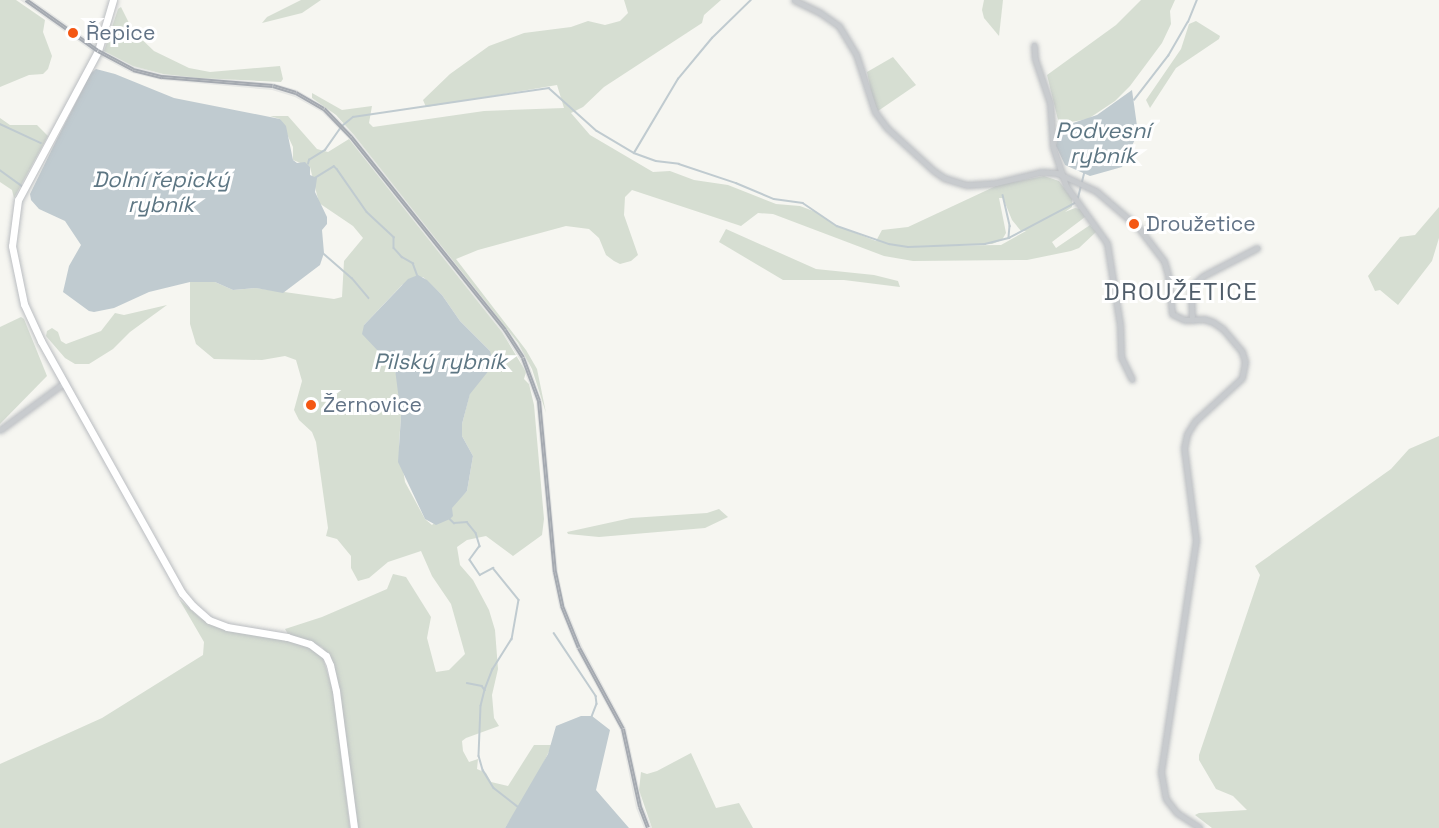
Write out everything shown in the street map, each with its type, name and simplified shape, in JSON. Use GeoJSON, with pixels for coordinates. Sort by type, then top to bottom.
{"type":"FeatureCollection","features":[{"type":"Feature","properties":{"kind":"main road"},"geometry":{"type":"LineString","coordinates":[[113,0],[98,51],[18,200],[12,229],[12,246],[24,304],[182,594],[192,606],[209,620],[227,627],[299,640],[310,644],[326,656],[336,691],[354,828]]}},
{"type":"Feature","properties":{"kind":"street"},"geometry":{"type":"LineString","coordinates":[[794,0],[819,12],[839,26],[856,54],[871,105],[880,120],[944,178],[968,185],[982,185],[1041,172],[1062,174],[1096,190],[1138,227],[1164,261],[1168,275],[1172,314],[1177,318],[1204,319],[1223,330],[1242,352],[1245,362],[1242,378],[1195,421],[1187,434],[1184,448],[1196,540],[1161,772],[1166,799],[1177,813],[1200,828]]}},
{"type":"Feature","properties":{"kind":"street"},"geometry":{"type":"LineString","coordinates":[[1034,45],[1035,59],[1050,103],[1053,147],[1066,186],[1107,243],[1120,325],[1120,357],[1132,380]]}},
{"type":"Feature","properties":{"kind":"street"},"geometry":{"type":"LineString","coordinates":[[1192,320],[1193,285],[1203,276],[1257,248]]}},
{"type":"Feature","properties":{"kind":"street"},"geometry":{"type":"LineString","coordinates":[[0,430],[65,382]]}},
{"type":"Feature","properties":{"kind":"shaded area"},"geometry":{"type":"Polygon","coordinates":[[[0,0],[16,0],[45,20],[43,32],[52,56],[48,69],[43,74],[29,75],[0,87],[0,0]]]}},
{"type":"Feature","properties":{"kind":"shaded area"},"geometry":{"type":"Polygon","coordinates":[[[20,0],[32,0],[100,48],[135,66],[162,74],[273,83],[297,90],[326,107],[354,135],[507,328],[526,356],[542,401],[558,572],[565,605],[582,646],[626,728],[643,806],[652,828],[644,828],[636,808],[620,730],[576,649],[559,607],[552,573],[536,402],[520,360],[502,332],[349,139],[322,112],[295,97],[272,90],[161,80],[132,73],[96,54],[20,0]]]}},
{"type":"Feature","properties":{"kind":"shaded area"},"geometry":{"type":"Polygon","coordinates":[[[301,0],[321,0],[302,13],[262,23],[267,17],[301,0]]]}},
{"type":"Feature","properties":{"kind":"shaded area"},"geometry":{"type":"Polygon","coordinates":[[[624,0],[721,0],[704,15],[702,23],[604,87],[583,107],[571,113],[590,135],[653,172],[670,171],[694,180],[728,185],[776,204],[800,206],[816,212],[835,225],[876,241],[882,230],[908,227],[998,185],[1044,176],[1059,181],[1072,199],[1072,207],[1065,212],[1075,208],[1080,209],[1085,217],[1052,242],[1056,248],[1090,225],[1096,232],[1079,248],[1027,260],[913,261],[884,256],[773,214],[758,213],[741,226],[632,190],[625,197],[624,215],[638,255],[631,261],[620,264],[606,255],[599,238],[589,229],[566,226],[478,250],[456,259],[526,350],[537,369],[546,413],[532,369],[518,343],[354,135],[336,115],[312,98],[312,93],[342,110],[372,106],[369,123],[373,127],[484,111],[564,108],[557,85],[426,107],[423,100],[450,74],[489,46],[524,33],[571,27],[588,21],[605,25],[620,21],[628,13],[624,0]],[[999,198],[1006,233],[1002,240],[992,244],[915,246],[1001,245],[1026,231],[1021,231],[1012,220],[1003,198],[999,198]]]}},
{"type":"Feature","properties":{"kind":"shaded area"},"geometry":{"type":"Polygon","coordinates":[[[984,0],[1003,0],[999,36],[984,18],[982,10],[984,0]]]}},
{"type":"Feature","properties":{"kind":"shaded area"},"geometry":{"type":"Polygon","coordinates":[[[1141,0],[1175,0],[1170,11],[1171,24],[1162,43],[1130,86],[1115,101],[1088,119],[1059,124],[1047,75],[1116,25],[1141,0]]]}},
{"type":"Feature","properties":{"kind":"shaded area"},"geometry":{"type":"Polygon","coordinates":[[[121,7],[133,31],[154,51],[189,68],[210,72],[280,66],[283,79],[281,82],[199,78],[163,74],[133,66],[104,51],[118,9],[121,7]]]}},
{"type":"Feature","properties":{"kind":"shaded area"},"geometry":{"type":"Polygon","coordinates":[[[1196,21],[1220,36],[1219,39],[1176,68],[1150,108],[1146,100],[1181,49],[1189,24],[1196,21]]]}},
{"type":"Feature","properties":{"kind":"shaded area"},"geometry":{"type":"Polygon","coordinates":[[[893,57],[916,85],[878,111],[873,100],[867,72],[893,57]]]}},
{"type":"Feature","properties":{"kind":"shaded area"},"geometry":{"type":"Polygon","coordinates":[[[270,116],[288,116],[317,149],[328,152],[349,139],[502,332],[526,372],[524,379],[529,384],[534,405],[544,519],[542,535],[513,556],[486,536],[467,540],[457,547],[460,565],[473,580],[489,610],[495,630],[498,669],[492,695],[494,718],[499,726],[466,738],[462,741],[463,751],[469,762],[478,759],[477,769],[486,773],[491,782],[508,786],[534,745],[552,745],[535,781],[505,828],[357,828],[339,690],[333,663],[322,647],[288,634],[285,629],[322,617],[387,589],[393,574],[406,577],[431,617],[427,638],[436,672],[449,670],[465,654],[451,604],[432,576],[421,551],[388,562],[369,578],[358,581],[351,568],[351,556],[337,539],[326,536],[328,528],[316,442],[312,432],[299,420],[294,410],[302,381],[296,360],[285,356],[262,360],[214,359],[196,344],[190,324],[190,282],[215,282],[233,290],[256,288],[334,299],[342,297],[344,261],[363,238],[353,226],[319,203],[310,167],[293,160],[293,147],[280,119],[270,116]],[[423,277],[402,285],[364,325],[397,375],[401,416],[399,444],[405,482],[425,519],[432,525],[467,491],[473,456],[462,436],[462,424],[470,393],[490,351],[460,321],[442,295],[423,277]]]}},
{"type":"Feature","properties":{"kind":"shaded area"},"geometry":{"type":"Polygon","coordinates":[[[0,118],[10,125],[37,125],[48,136],[14,198],[12,190],[0,182],[0,118]]]}},
{"type":"Feature","properties":{"kind":"shaded area"},"geometry":{"type":"Polygon","coordinates":[[[1439,207],[1439,238],[1432,261],[1398,305],[1380,290],[1375,291],[1368,276],[1400,237],[1415,235],[1439,207]]]}},
{"type":"Feature","properties":{"kind":"shaded area"},"geometry":{"type":"Polygon","coordinates":[[[726,229],[816,269],[874,275],[898,281],[900,287],[844,280],[783,280],[719,242],[726,229]]]}},
{"type":"Feature","properties":{"kind":"shaded area"},"geometry":{"type":"Polygon","coordinates":[[[167,305],[130,332],[113,349],[89,364],[75,364],[65,358],[46,336],[47,331],[52,328],[58,332],[61,341],[66,344],[101,331],[115,313],[124,315],[167,305]]]}},
{"type":"Feature","properties":{"kind":"shaded area"},"geometry":{"type":"Polygon","coordinates":[[[21,317],[24,319],[47,376],[0,424],[0,327],[21,317]]]}},
{"type":"Feature","properties":{"kind":"shaded area"},"geometry":{"type":"Polygon","coordinates":[[[1439,436],[1439,828],[1212,828],[1195,815],[1247,810],[1233,796],[1216,789],[1199,760],[1199,755],[1260,575],[1255,566],[1391,469],[1409,449],[1439,436]]]}},
{"type":"Feature","properties":{"kind":"shaded area"},"geometry":{"type":"Polygon","coordinates":[[[719,509],[728,517],[705,528],[599,537],[568,534],[567,532],[631,518],[707,513],[719,509]]]}},
{"type":"Feature","properties":{"kind":"shaded area"},"geometry":{"type":"Polygon","coordinates":[[[179,599],[200,618],[226,631],[287,640],[309,647],[323,658],[333,691],[350,828],[0,828],[0,764],[102,718],[203,655],[204,642],[179,599]]]}},
{"type":"Feature","properties":{"kind":"shaded area"},"geometry":{"type":"Polygon","coordinates":[[[691,753],[716,808],[739,803],[753,828],[652,828],[639,790],[641,772],[647,774],[657,771],[691,753]]]}},
{"type":"Feature","properties":{"kind":"water","name":"Dolní řepický rybník"},"geometry":{"type":"Polygon","coordinates":[[[96,69],[115,74],[174,98],[280,119],[286,126],[293,160],[297,163],[305,162],[310,167],[310,175],[317,178],[315,192],[327,217],[327,224],[322,230],[324,253],[320,265],[283,293],[256,288],[233,290],[215,282],[190,282],[149,292],[114,308],[94,312],[89,311],[63,292],[69,266],[81,245],[65,221],[39,209],[31,200],[30,194],[91,73],[96,69]]]}},
{"type":"Feature","properties":{"kind":"water","name":"Podvesní rybník"},"geometry":{"type":"Polygon","coordinates":[[[1132,90],[1138,133],[1122,167],[1090,176],[1065,165],[1056,146],[1058,128],[1097,115],[1132,90]]]}},
{"type":"Feature","properties":{"kind":"water","name":"Pilský rybník"},"geometry":{"type":"Polygon","coordinates":[[[418,275],[427,280],[442,295],[460,321],[490,351],[492,358],[490,369],[470,394],[462,424],[462,436],[473,456],[467,491],[452,508],[453,516],[436,525],[425,519],[398,462],[401,416],[395,369],[362,334],[364,325],[408,279],[418,275]]]}},
{"type":"Feature","properties":{"kind":"water"},"geometry":{"type":"Polygon","coordinates":[[[581,716],[592,716],[610,730],[596,790],[629,828],[505,828],[548,754],[556,726],[581,716]]]}},
{"type":"Feature","properties":{"kind":"waterway"},"geometry":{"type":"LineString","coordinates":[[634,153],[678,79],[712,38],[751,0]]}},
{"type":"Feature","properties":{"kind":"waterway"},"geometry":{"type":"LineString","coordinates":[[1134,100],[1168,56],[1188,22],[1197,0]]}},
{"type":"Feature","properties":{"kind":"waterway"},"geometry":{"type":"LineString","coordinates":[[308,164],[309,160],[325,150],[342,126],[353,117],[549,88],[597,131],[634,153],[656,161],[679,164],[736,183],[774,199],[803,203],[837,226],[889,244],[908,247],[985,244],[1009,238],[1077,202]]}},
{"type":"Feature","properties":{"kind":"waterway"},"geometry":{"type":"LineString","coordinates":[[0,124],[41,143]]}},
{"type":"Feature","properties":{"kind":"waterway"},"geometry":{"type":"LineString","coordinates":[[315,178],[334,166],[367,212],[394,237],[394,248],[402,257],[413,263],[418,277]]}},
{"type":"Feature","properties":{"kind":"waterway"},"geometry":{"type":"LineString","coordinates":[[0,170],[22,186]]}},
{"type":"Feature","properties":{"kind":"waterway"},"geometry":{"type":"LineString","coordinates":[[1078,198],[1084,174]]}},
{"type":"Feature","properties":{"kind":"waterway"},"geometry":{"type":"LineString","coordinates":[[1003,195],[1010,226],[1009,238]]}},
{"type":"Feature","properties":{"kind":"waterway"},"geometry":{"type":"LineString","coordinates":[[323,253],[352,278],[369,298]]}},
{"type":"Feature","properties":{"kind":"waterway"},"geometry":{"type":"LineString","coordinates":[[450,519],[454,523],[467,522],[476,533],[480,546],[470,560],[480,575],[493,568],[519,600],[512,639],[493,669],[485,690],[481,706],[479,756],[483,770],[494,788],[518,807]]}},
{"type":"Feature","properties":{"kind":"waterway"},"geometry":{"type":"LineString","coordinates":[[554,633],[596,696],[597,704],[592,717]]}},
{"type":"Feature","properties":{"kind":"waterway"},"geometry":{"type":"LineString","coordinates":[[467,683],[482,686],[485,690]]}},
{"type":"Feature","properties":{"kind":"railway"},"geometry":{"type":"LineString","coordinates":[[26,0],[98,51],[133,70],[162,77],[273,86],[296,93],[324,109],[351,137],[505,330],[523,358],[539,401],[555,572],[562,606],[579,648],[623,729],[640,807],[648,828]]}},
{"type":"Feature","properties":{"kind":"place","name":"Řepice"},"geometry":{"type":"Point","coordinates":[73,33]}},
{"type":"Feature","properties":{"kind":"place","name":"Droužetice"},"geometry":{"type":"Point","coordinates":[1134,224]}},
{"type":"Feature","properties":{"kind":"place","name":"Žernovice"},"geometry":{"type":"Point","coordinates":[311,405]}},
{"type":"Feature","properties":{"kind":"district","name":"DROUŽETICE"},"geometry":{"type":"Point","coordinates":[1181,292]}}]}
